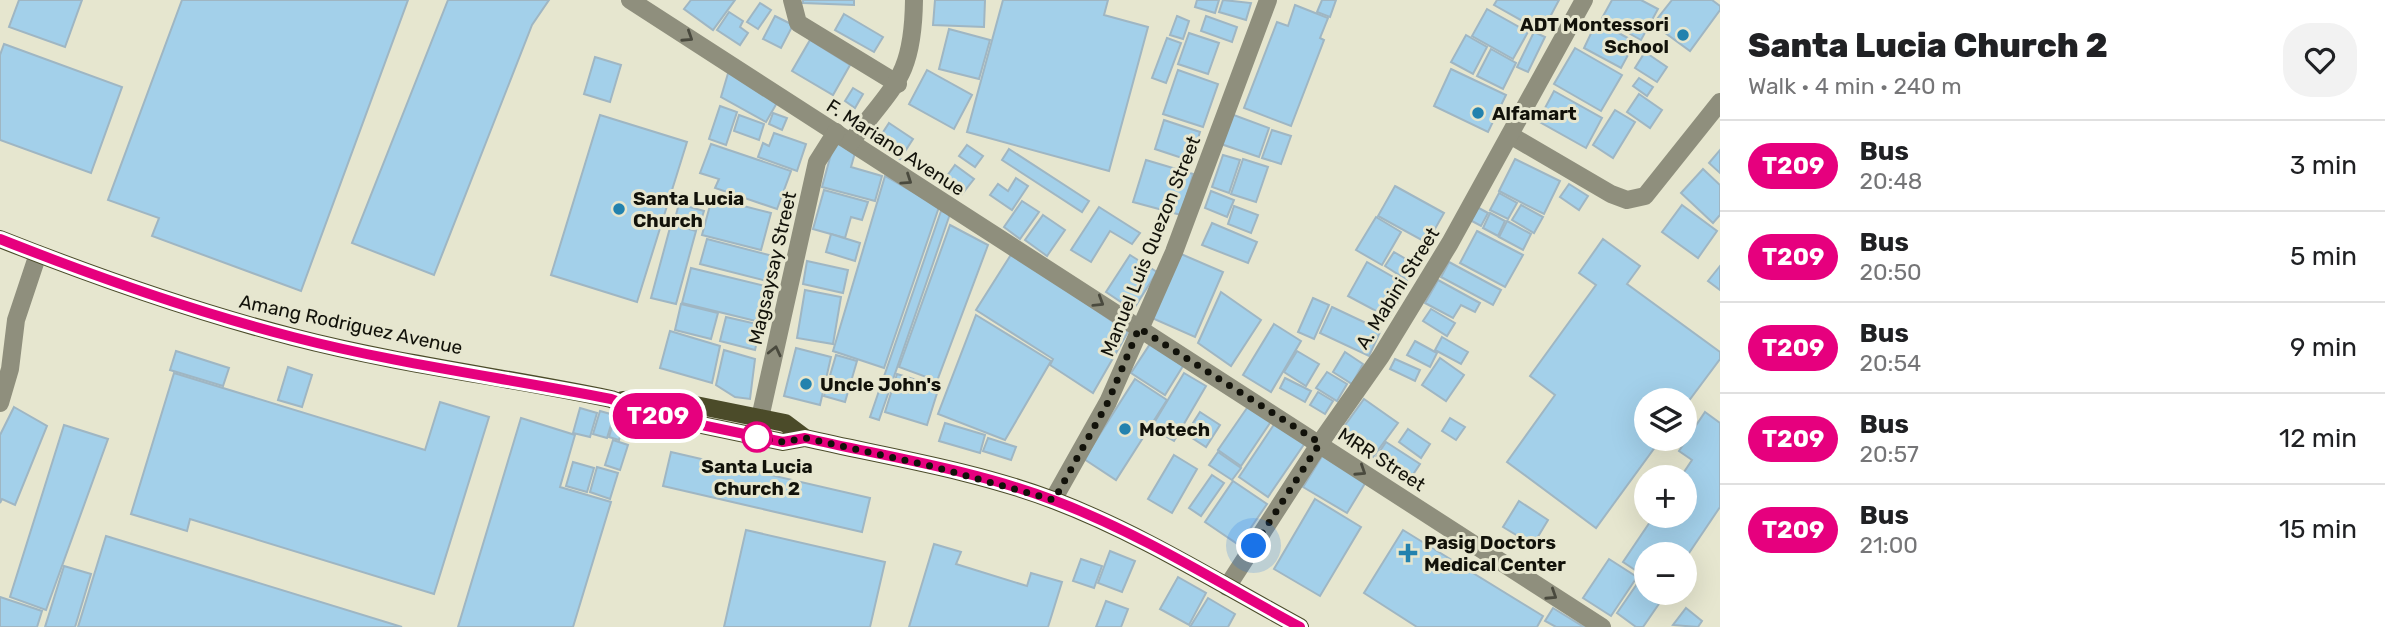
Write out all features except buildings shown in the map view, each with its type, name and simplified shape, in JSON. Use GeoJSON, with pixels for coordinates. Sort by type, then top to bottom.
{"type":"FeatureCollection","features":[{"type":"Feature","properties":{"kind":"main road","name":"Amang Rodriguez Avenue"},"geometry":{"type":"LineString","coordinates":[[0,239],[174,302],[296,337],[620,401],[654,415],[783,442],[805,438],[957,473],[1054,500],[1144,541],[1300,627]]}},
{"type":"Feature","properties":{"kind":"main road","name":"Amang Rodriguez Avenue"},"geometry":{"type":"LineString","coordinates":[[620,401],[661,398],[785,423],[805,438]]}},
{"type":"Feature","properties":{"kind":"street","name":"F. Mariano Avenue"},"geometry":{"type":"LineString","coordinates":[[630,0],[1139,328]]}},
{"type":"Feature","properties":{"kind":"street"},"geometry":{"type":"LineString","coordinates":[[792,0],[798,23],[898,84]]}},
{"type":"Feature","properties":{"kind":"street","name":"Magsaysay Street"},"geometry":{"type":"LineString","coordinates":[[760,418],[817,162],[898,84],[914,31],[914,0]]}},
{"type":"Feature","properties":{"kind":"street","name":"Manuel Luis Quezon Street"},"geometry":{"type":"LineString","coordinates":[[1054,500],[1108,402],[1174,252],[1268,0]]}},
{"type":"Feature","properties":{"kind":"street","name":"A. Mabini Street"},"geometry":{"type":"LineString","coordinates":[[1227,587],[1320,443],[1381,356],[1450,243],[1584,0]]}},
{"type":"Feature","properties":{"kind":"street"},"geometry":{"type":"LineString","coordinates":[[1510,135],[1611,194],[1634,200],[1645,196],[1720,102]]}},
{"type":"Feature","properties":{"kind":"street"},"geometry":{"type":"LineString","coordinates":[[0,403],[10,369],[16,320],[38,254]]}},
{"type":"Feature","properties":{"kind":"street","name":"MRR Street"},"geometry":{"type":"LineString","coordinates":[[1139,328],[1602,627]]}},
{"type":"Feature","properties":{"kind":"bus line","name":"T209"},"geometry":{"type":"LineString","coordinates":[[0,239],[65,265],[213,315],[296,337],[611,399],[654,415],[783,442],[805,438],[931,466],[1018,489],[1054,500],[1144,541],[1300,627]]}},
{"type":"Feature","properties":{"kind":"place","name":"ADT Montessori School"},"geometry":{"type":"Point","coordinates":[1683,35]}},
{"type":"Feature","properties":{"kind":"place","name":"Alfamart"},"geometry":{"type":"Point","coordinates":[1478,113]}},
{"type":"Feature","properties":{"kind":"place","name":"Santa Lucia Church"},"geometry":{"type":"Point","coordinates":[619,209]}},
{"type":"Feature","properties":{"kind":"place","name":"Uncle John's"},"geometry":{"type":"Point","coordinates":[806,384]}},
{"type":"Feature","properties":{"kind":"place","name":"Motech"},"geometry":{"type":"Point","coordinates":[1125,429]}},
{"type":"Feature","properties":{"kind":"place","name":"Santa Lucia Church 2"},"geometry":{"type":"Point","coordinates":[757,437]}},
{"type":"Feature","properties":{"kind":"place","name":"Pasig Doctors Medical Center"},"geometry":{"type":"Point","coordinates":[1408,553]}},
{"type":"Feature","properties":{"kind":"route"},"geometry":{"type":"LineString","coordinates":[[757,437],[783,442],[805,438],[931,466],[1054,500],[1108,402],[1139,328],[1320,443],[1254,546]]}}]}
